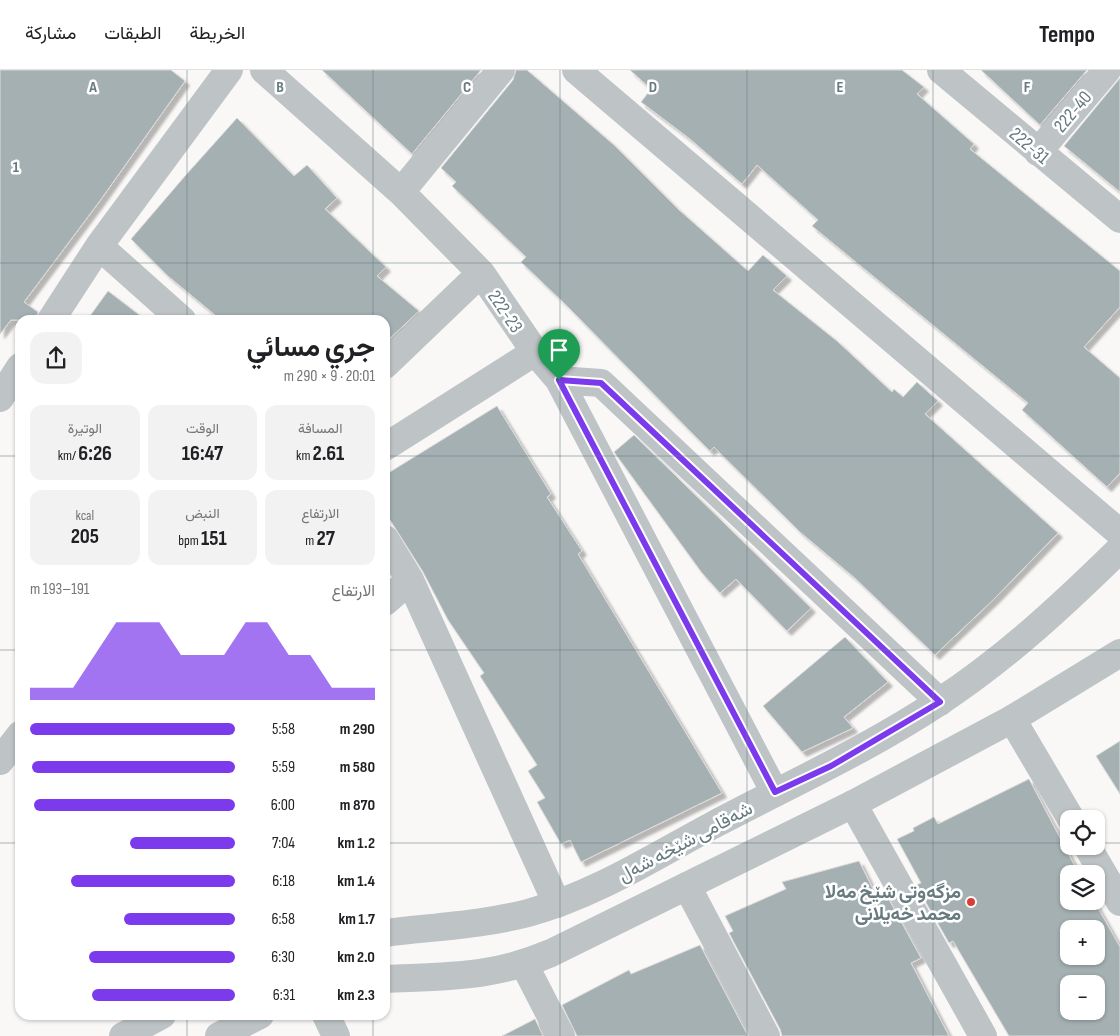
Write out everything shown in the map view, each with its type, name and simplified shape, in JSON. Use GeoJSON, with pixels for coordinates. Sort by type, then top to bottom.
{"type":"FeatureCollection","features":[{"type":"Feature","properties":{"kind":"street"},"geometry":{"type":"LineString","coordinates":[[54,315],[99,246],[229,70]]}},
{"type":"Feature","properties":{"kind":"street","name":"222-23"},"geometry":{"type":"LineString","coordinates":[[264,70],[401,192],[480,274],[534,352],[559,380],[775,792]]}},
{"type":"Feature","properties":{"kind":"street"},"geometry":{"type":"LineString","coordinates":[[401,192],[501,70]]}},
{"type":"Feature","properties":{"kind":"street"},"geometry":{"type":"LineString","coordinates":[[576,70],[1120,533]]}},
{"type":"Feature","properties":{"kind":"street","name":"222-31"},"geometry":{"type":"LineString","coordinates":[[941,70],[1120,219]]}},
{"type":"Feature","properties":{"kind":"street","name":"222-40"},"geometry":{"type":"LineString","coordinates":[[1038,152],[1107,70]]}},
{"type":"Feature","properties":{"kind":"street"},"geometry":{"type":"LineString","coordinates":[[99,246],[176,315]]}},
{"type":"Feature","properties":{"kind":"street"},"geometry":{"type":"LineString","coordinates":[[390,361],[480,274]]}},
{"type":"Feature","properties":{"kind":"street"},"geometry":{"type":"LineString","coordinates":[[390,445],[534,352]]}},
{"type":"Feature","properties":{"kind":"street"},"geometry":{"type":"LineString","coordinates":[[0,398],[15,375]]}},
{"type":"Feature","properties":{"kind":"street"},"geometry":{"type":"LineString","coordinates":[[559,380],[601,383],[940,702]]}},
{"type":"Feature","properties":{"kind":"street"},"geometry":{"type":"LineString","coordinates":[[390,547],[410,580],[557,904]]}},
{"type":"Feature","properties":{"kind":"street","name":"شەقامی شێخه‌ شه‌ل"},"geometry":{"type":"LineString","coordinates":[[390,932],[497,920],[557,904],[600,885],[775,792],[831,766],[940,702],[994,663],[1045,622],[1120,549]]}},
{"type":"Feature","properties":{"kind":"street"},"geometry":{"type":"LineString","coordinates":[[390,598],[410,580]]}},
{"type":"Feature","properties":{"kind":"street","name":"شەقامی شێخه‌ شه‌ل"},"geometry":{"type":"LineString","coordinates":[[390,979],[475,975],[524,964],[853,804],[1012,719],[1120,653]]}},
{"type":"Feature","properties":{"kind":"street"},"geometry":{"type":"LineString","coordinates":[[1012,719],[1066,810]]}},
{"type":"Feature","properties":{"kind":"street"},"geometry":{"type":"LineString","coordinates":[[0,761],[15,742]]}},
{"type":"Feature","properties":{"kind":"street"},"geometry":{"type":"LineString","coordinates":[[853,804],[983,1036]]}},
{"type":"Feature","properties":{"kind":"street"},"geometry":{"type":"LineString","coordinates":[[1092,855],[1120,902]]}},
{"type":"Feature","properties":{"kind":"street"},"geometry":{"type":"LineString","coordinates":[[687,886],[766,1036]]}},
{"type":"Feature","properties":{"kind":"street"},"geometry":{"type":"LineString","coordinates":[[524,964],[561,1036]]}},
{"type":"Feature","properties":{"kind":"street"},"geometry":{"type":"LineString","coordinates":[[122,1036],[152,1020]]}},
{"type":"Feature","properties":{"kind":"street"},"geometry":{"type":"LineString","coordinates":[[222,1027],[244,1020]]}},
{"type":"Feature","properties":{"kind":"street"},"geometry":{"type":"LineString","coordinates":[[328,1020],[336,1036]]}},
{"type":"Feature","properties":{"kind":"building"},"geometry":{"type":"Polygon","coordinates":[[[0,70],[171,70],[185,81],[99,202],[24,302],[38,312],[37,315],[15,315],[15,320],[11,320],[0,334],[0,70]]]}},
{"type":"Feature","properties":{"kind":"building"},"geometry":{"type":"Polygon","coordinates":[[[322,70],[481,70],[412,154],[322,70]]]}},
{"type":"Feature","properties":{"kind":"building"},"geometry":{"type":"Polygon","coordinates":[[[516,70],[527,70],[614,145],[678,209],[748,271],[763,255],[787,276],[773,290],[837,341],[892,392],[894,389],[903,397],[917,382],[938,401],[925,414],[1058,533],[994,599],[935,655],[856,579],[800,532],[714,447],[710,451],[521,262],[526,257],[452,186],[456,182],[441,168],[513,80],[516,70]]]}},
{"type":"Feature","properties":{"kind":"building"},"geometry":{"type":"Polygon","coordinates":[[[630,70],[902,70],[924,87],[917,94],[974,144],[970,149],[1120,271],[1120,307],[1084,347],[1120,378],[1120,473],[1107,487],[1022,410],[1028,403],[812,226],[818,220],[757,165],[742,184],[690,139],[641,102],[651,89],[630,70]]]}},
{"type":"Feature","properties":{"kind":"building"},"geometry":{"type":"Polygon","coordinates":[[[981,70],[1087,70],[1040,125],[981,70]]]}},
{"type":"Feature","properties":{"kind":"building"},"geometry":{"type":"Polygon","coordinates":[[[1120,78],[1120,192],[1064,146],[1120,78]]]}},
{"type":"Feature","properties":{"kind":"building"},"geometry":{"type":"Polygon","coordinates":[[[237,118],[294,176],[307,165],[337,198],[325,209],[386,267],[377,276],[419,311],[390,338],[390,315],[215,315],[168,276],[131,239],[237,118]]]}},
{"type":"Feature","properties":{"kind":"building"},"geometry":{"type":"Polygon","coordinates":[[[108,291],[139,315],[91,315],[108,291]]]}},
{"type":"Feature","properties":{"kind":"building"},"geometry":{"type":"Polygon","coordinates":[[[497,406],[551,494],[547,497],[582,551],[578,554],[722,793],[581,862],[570,840],[561,844],[537,802],[545,798],[528,771],[537,765],[480,676],[484,673],[448,620],[423,572],[390,520],[390,472],[497,406]]]}},
{"type":"Feature","properties":{"kind":"building"},"geometry":{"type":"Polygon","coordinates":[[[634,435],[811,608],[787,631],[736,579],[720,593],[702,573],[614,452],[634,435]]]}},
{"type":"Feature","properties":{"kind":"building"},"geometry":{"type":"Polygon","coordinates":[[[845,637],[888,682],[844,717],[853,728],[802,752],[763,706],[845,637]]]}},
{"type":"Feature","properties":{"kind":"building"},"geometry":{"type":"Polygon","coordinates":[[[1120,741],[1120,794],[1096,756],[1120,741]]]}},
{"type":"Feature","properties":{"kind":"building"},"geometry":{"type":"Polygon","coordinates":[[[1029,779],[1060,838],[1060,855],[1069,855],[1074,865],[1060,865],[1060,910],[1099,910],[1105,920],[1060,920],[1060,965],[1105,965],[1105,920],[1120,947],[1120,1036],[1009,1036],[953,941],[949,943],[916,885],[921,883],[897,839],[914,831],[913,828],[934,817],[938,824],[1029,779]]]}},
{"type":"Feature","properties":{"kind":"building"},"geometry":{"type":"Polygon","coordinates":[[[859,861],[878,899],[887,896],[921,958],[911,963],[949,1036],[782,1036],[729,933],[733,931],[725,916],[786,889],[782,882],[859,861]]]}},
{"type":"Feature","properties":{"kind":"building"},"geometry":{"type":"Polygon","coordinates":[[[700,945],[748,1036],[577,1036],[562,1005],[629,970],[631,974],[700,945]]]}},
{"type":"Feature","properties":{"kind":"building"},"geometry":{"type":"Polygon","coordinates":[[[535,1019],[543,1036],[502,1036],[535,1019]]]}},
{"type":"Feature","properties":{"kind":"place","name":"مزگەوتی شێخ مەلا محمد خەیلانی"},"geometry":{"type":"Point","coordinates":[971,902]}},
{"type":"Feature","properties":{"kind":"route"},"geometry":{"type":"LineString","coordinates":[[559,380],[601,383],[940,702],[831,766],[775,792],[559,380]]}}]}
